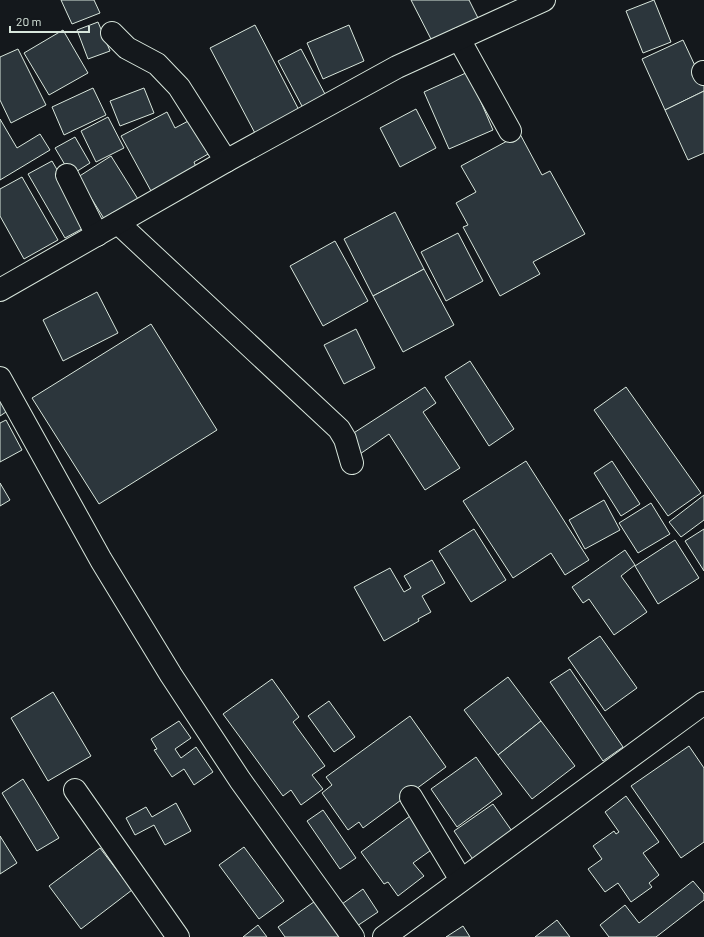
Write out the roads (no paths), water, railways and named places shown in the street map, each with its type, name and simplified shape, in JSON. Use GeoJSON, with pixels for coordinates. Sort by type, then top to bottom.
{"type":"FeatureCollection","features":[{"type":"Feature","properties":{"kind":"street"},"geometry":{"type":"LineString","coordinates":[[0,290],[226,161],[397,67],[544,0]]}},
{"type":"Feature","properties":{"kind":"street"},"geometry":{"type":"LineString","coordinates":[[112,33],[127,48],[157,64],[179,87],[226,161]]}},
{"type":"Feature","properties":{"kind":"street"},"geometry":{"type":"LineString","coordinates":[[459,38],[510,131]]}},
{"type":"Feature","properties":{"kind":"street"},"geometry":{"type":"LineString","coordinates":[[67,176],[97,235]]}},
{"type":"Feature","properties":{"kind":"street"},"geometry":{"type":"LineString","coordinates":[[118,223],[339,429],[345,439],[352,463]]}},
{"type":"Feature","properties":{"kind":"street"},"geometry":{"type":"LineString","coordinates":[[0,378],[101,560],[171,675],[240,780],[353,937]]}},
{"type":"Feature","properties":{"kind":"street"},"geometry":{"type":"LineString","coordinates":[[384,937],[704,703]]}},
{"type":"Feature","properties":{"kind":"street"},"geometry":{"type":"LineString","coordinates":[[75,790],[178,937]]}},
{"type":"Feature","properties":{"kind":"street"},"geometry":{"type":"LineString","coordinates":[[411,797],[461,880]]}}]}
